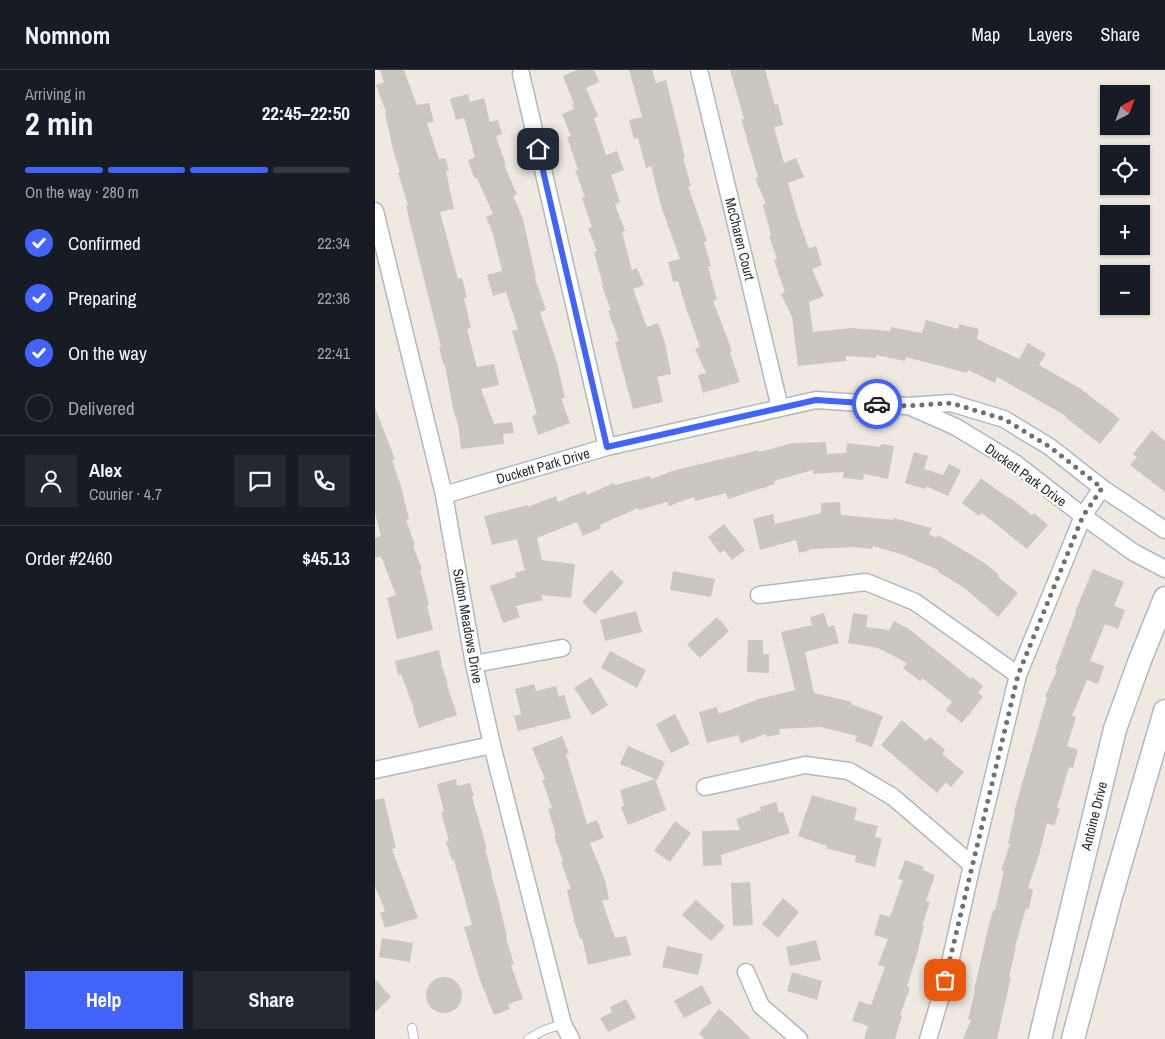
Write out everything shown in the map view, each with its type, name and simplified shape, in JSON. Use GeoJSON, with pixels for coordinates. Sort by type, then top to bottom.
{"type":"FeatureCollection","features":[{"type":"Feature","properties":{"kind":"main road","name":"Antoine Drive"},"geometry":{"type":"LineString","coordinates":[[1040,1039],[1115,729],[1165,598]]}},
{"type":"Feature","properties":{"kind":"main road"},"geometry":{"type":"LineString","coordinates":[[1073,1039],[1111,896],[1165,711]]}},
{"type":"Feature","properties":{"kind":"main road"},"geometry":{"type":"LineString","coordinates":[[1076,887],[1111,896]]}},
{"type":"Feature","properties":{"kind":"street","name":"McCharen Court"},"geometry":{"type":"LineString","coordinates":[[699,70],[781,408]]}},
{"type":"Feature","properties":{"kind":"street"},"geometry":{"type":"LineString","coordinates":[[521,74],[607,447]]}},
{"type":"Feature","properties":{"kind":"street","name":"Sutton Meadows Drive"},"geometry":{"type":"LineString","coordinates":[[375,210],[445,495],[474,664],[492,745],[563,1024],[571,1039]]}},
{"type":"Feature","properties":{"kind":"street","name":"Duckett Park Drive"},"geometry":{"type":"LineString","coordinates":[[445,495],[607,447],[816,400],[907,406],[951,403],[1004,419],[1050,447],[1102,488],[1165,530]]}},
{"type":"Feature","properties":{"kind":"street","name":"Duckett Park Drive"},"geometry":{"type":"LineString","coordinates":[[907,406],[956,427],[1015,463],[1133,552],[1165,570]]}},
{"type":"Feature","properties":{"kind":"street"},"geometry":{"type":"LineString","coordinates":[[928,1039],[945,980],[1018,675],[1083,516],[1102,488]]}},
{"type":"Feature","properties":{"kind":"street"},"geometry":{"type":"LineString","coordinates":[[759,595],[866,582],[915,602],[1018,675]]}},
{"type":"Feature","properties":{"kind":"street"},"geometry":{"type":"LineString","coordinates":[[474,664],[562,648]]}},
{"type":"Feature","properties":{"kind":"street"},"geometry":{"type":"LineString","coordinates":[[375,770],[492,745]]}},
{"type":"Feature","properties":{"kind":"street"},"geometry":{"type":"LineString","coordinates":[[705,787],[805,765],[849,771],[893,797],[972,865]]}},
{"type":"Feature","properties":{"kind":"street"},"geometry":{"type":"LineString","coordinates":[[746,972],[761,1006],[799,1039]]}},
{"type":"Feature","properties":{"kind":"lane"},"geometry":{"type":"LineString","coordinates":[[528,1039],[544,1030],[563,1024]]}},
{"type":"Feature","properties":{"kind":"lane"},"geometry":{"type":"LineString","coordinates":[[412,1028],[415,1039]]}},
{"type":"Feature","properties":{"kind":"building"},"geometry":{"type":"Polygon","coordinates":[[[380,70],[404,70],[417,105],[429,103],[434,122],[427,123],[439,159],[445,158],[449,170],[446,171],[454,209],[440,212],[458,279],[462,278],[467,298],[464,298],[471,328],[467,329],[477,367],[494,364],[499,385],[481,389],[494,424],[512,422],[514,433],[503,434],[504,444],[461,449],[458,424],[409,219],[406,205],[408,205],[398,173],[400,172],[393,150],[386,112],[376,85],[384,82],[380,70]]]}},
{"type":"Feature","properties":{"kind":"building"},"geometry":{"type":"Polygon","coordinates":[[[577,70],[594,70],[599,82],[586,88],[598,116],[594,118],[606,155],[617,151],[624,170],[611,175],[620,202],[615,204],[625,231],[622,232],[632,270],[637,268],[644,285],[633,289],[647,327],[658,323],[665,343],[671,374],[657,377],[663,402],[633,409],[615,342],[619,341],[608,311],[611,310],[602,286],[594,252],[597,251],[588,228],[592,227],[582,198],[585,197],[575,170],[578,170],[567,137],[571,136],[562,114],[574,109],[572,105],[574,104],[563,76],[577,70]]]}},
{"type":"Feature","properties":{"kind":"building"},"geometry":{"type":"Polygon","coordinates":[[[629,70],[652,70],[656,83],[666,80],[691,186],[688,186],[707,241],[704,242],[711,266],[708,267],[717,300],[713,301],[732,351],[730,352],[740,382],[703,393],[698,375],[706,373],[695,349],[700,347],[678,281],[673,282],[668,262],[680,259],[661,206],[651,166],[646,168],[638,138],[634,139],[629,120],[642,117],[629,70]]]}},
{"type":"Feature","properties":{"kind":"building"},"geometry":{"type":"Polygon","coordinates":[[[730,70],[765,70],[775,105],[778,104],[783,125],[774,127],[784,163],[796,158],[804,177],[788,183],[809,249],[816,246],[822,265],[812,269],[824,296],[809,302],[813,332],[851,328],[890,331],[891,327],[922,333],[926,320],[958,329],[959,324],[979,329],[977,339],[1019,359],[1028,343],[1046,354],[1039,365],[1081,389],[1120,419],[1100,444],[1066,416],[997,377],[995,383],[968,370],[967,373],[906,357],[905,361],[876,355],[876,358],[846,356],[846,361],[798,366],[792,317],[781,294],[785,292],[774,260],[777,259],[769,236],[771,235],[763,205],[766,204],[755,178],[758,177],[741,119],[744,119],[730,70]]]}},
{"type":"Feature","properties":{"kind":"building"},"geometry":{"type":"Polygon","coordinates":[[[468,94],[470,102],[484,98],[490,122],[498,120],[502,134],[496,136],[506,165],[504,165],[517,194],[513,196],[523,219],[535,279],[546,310],[540,312],[557,363],[565,398],[561,398],[570,423],[538,435],[532,416],[537,414],[512,331],[518,329],[506,292],[493,296],[487,275],[502,271],[493,234],[486,217],[493,214],[477,178],[474,178],[468,160],[475,157],[464,118],[456,120],[450,99],[468,94]]]}},
{"type":"Feature","properties":{"kind":"building"},"geometry":{"type":"Polygon","coordinates":[[[375,408],[395,459],[392,460],[401,486],[409,519],[406,520],[415,545],[413,546],[422,569],[420,570],[433,630],[397,639],[387,598],[396,595],[381,556],[375,558],[375,538],[381,536],[375,513],[375,408]]]}},
{"type":"Feature","properties":{"kind":"building"},"geometry":{"type":"Polygon","coordinates":[[[1152,430],[1165,441],[1165,492],[1130,465],[1137,457],[1133,454],[1152,430]]]}},
{"type":"Feature","properties":{"kind":"building"},"geometry":{"type":"Polygon","coordinates":[[[826,442],[827,454],[846,453],[847,443],[880,447],[881,444],[894,446],[888,479],[864,474],[863,480],[843,478],[844,472],[813,474],[813,470],[774,481],[775,484],[728,499],[726,493],[695,501],[694,497],[669,506],[667,502],[639,510],[638,508],[600,525],[601,528],[583,536],[577,522],[537,538],[542,560],[575,564],[571,598],[541,595],[543,600],[516,606],[520,617],[503,623],[490,586],[516,577],[515,573],[525,570],[517,539],[492,545],[484,516],[528,505],[528,507],[556,496],[558,502],[585,491],[587,495],[614,483],[615,485],[650,476],[651,479],[672,471],[759,450],[759,452],[793,443],[826,442]]]}},
{"type":"Feature","properties":{"kind":"building"},"geometry":{"type":"Polygon","coordinates":[[[914,452],[928,456],[924,469],[943,475],[949,464],[961,470],[948,496],[926,486],[925,489],[905,483],[914,452]]]}},
{"type":"Feature","properties":{"kind":"building"},"geometry":{"type":"Polygon","coordinates":[[[981,478],[1032,515],[1034,513],[1048,525],[1027,549],[982,513],[979,516],[962,503],[981,478]]]}},
{"type":"Feature","properties":{"kind":"building"},"geometry":{"type":"Polygon","coordinates":[[[840,502],[841,515],[894,520],[894,518],[932,528],[929,534],[936,538],[938,535],[985,563],[999,575],[997,576],[1018,593],[998,617],[963,587],[938,572],[938,570],[904,555],[873,546],[872,549],[854,547],[813,549],[799,553],[796,540],[760,550],[753,519],[773,514],[775,524],[821,513],[821,503],[840,502]]]}},
{"type":"Feature","properties":{"kind":"building"},"geometry":{"type":"Polygon","coordinates":[[[724,524],[745,550],[732,560],[724,550],[720,553],[708,537],[724,524]]]}},
{"type":"Feature","properties":{"kind":"building"},"geometry":{"type":"Polygon","coordinates":[[[1093,569],[1124,582],[1114,606],[1125,610],[1118,629],[1105,624],[1090,661],[1104,666],[1098,684],[1087,680],[1072,716],[1076,717],[1067,746],[1078,750],[1073,768],[1069,767],[1057,808],[1060,809],[1054,826],[1047,823],[1028,888],[1033,890],[1029,909],[1026,908],[1015,947],[1009,977],[1011,977],[997,1039],[963,1039],[971,1020],[968,1019],[988,929],[993,910],[995,910],[1004,871],[1001,870],[1010,844],[1008,843],[1014,812],[1047,697],[1045,697],[1057,670],[1055,669],[1075,612],[1093,569]]]}},
{"type":"Feature","properties":{"kind":"building"},"geometry":{"type":"Polygon","coordinates":[[[611,570],[624,582],[595,614],[582,602],[611,570]]]}},
{"type":"Feature","properties":{"kind":"building"},"geometry":{"type":"Polygon","coordinates":[[[673,571],[715,579],[711,597],[670,590],[673,571]]]}},
{"type":"Feature","properties":{"kind":"building"},"geometry":{"type":"Polygon","coordinates":[[[636,611],[642,632],[605,641],[600,620],[636,611]]]}},
{"type":"Feature","properties":{"kind":"building"},"geometry":{"type":"Polygon","coordinates":[[[824,613],[828,627],[834,625],[839,643],[805,652],[814,693],[852,702],[851,704],[883,716],[872,747],[855,741],[857,736],[821,727],[779,729],[780,734],[767,737],[766,734],[741,743],[738,735],[707,743],[699,712],[717,707],[719,714],[759,699],[795,690],[781,632],[812,625],[810,617],[824,613]]]}},
{"type":"Feature","properties":{"kind":"building"},"geometry":{"type":"Polygon","coordinates":[[[853,613],[868,615],[866,627],[889,630],[894,621],[909,629],[971,679],[972,677],[983,686],[978,693],[983,697],[962,723],[946,710],[952,702],[922,678],[920,681],[903,668],[907,663],[878,648],[848,643],[853,613]]]}},
{"type":"Feature","properties":{"kind":"building"},"geometry":{"type":"Polygon","coordinates":[[[717,617],[729,631],[700,658],[687,645],[717,617]]]}},
{"type":"Feature","properties":{"kind":"building"},"geometry":{"type":"Polygon","coordinates":[[[748,640],[763,640],[763,654],[769,654],[769,673],[747,672],[748,640]]]}},
{"type":"Feature","properties":{"kind":"building"},"geometry":{"type":"Polygon","coordinates":[[[439,650],[441,664],[457,715],[419,728],[401,674],[398,675],[395,661],[439,650]]]}},
{"type":"Feature","properties":{"kind":"building"},"geometry":{"type":"Polygon","coordinates":[[[610,651],[646,670],[637,688],[601,668],[610,651]]]}},
{"type":"Feature","properties":{"kind":"building"},"geometry":{"type":"Polygon","coordinates":[[[591,677],[608,705],[592,715],[574,688],[591,677]]]}},
{"type":"Feature","properties":{"kind":"building"},"geometry":{"type":"Polygon","coordinates":[[[534,684],[536,691],[556,686],[559,697],[564,694],[571,718],[518,731],[514,716],[521,714],[515,689],[534,684]]]}},
{"type":"Feature","properties":{"kind":"building"},"geometry":{"type":"Polygon","coordinates":[[[675,714],[690,744],[671,753],[656,724],[675,714]]]}},
{"type":"Feature","properties":{"kind":"building"},"geometry":{"type":"Polygon","coordinates":[[[902,720],[926,741],[930,737],[945,750],[942,754],[964,772],[951,787],[946,782],[937,793],[881,745],[902,720]]]}},
{"type":"Feature","properties":{"kind":"building"},"geometry":{"type":"Polygon","coordinates":[[[562,736],[569,753],[566,754],[587,824],[597,820],[604,838],[590,843],[605,880],[609,899],[602,901],[615,938],[626,936],[631,955],[588,965],[582,938],[580,939],[575,924],[567,890],[571,889],[554,836],[556,835],[548,809],[552,808],[542,780],[545,779],[532,748],[562,736]]]}},
{"type":"Feature","properties":{"kind":"building"},"geometry":{"type":"Polygon","coordinates":[[[628,746],[665,762],[657,780],[620,764],[628,746]]]}},
{"type":"Feature","properties":{"kind":"building"},"geometry":{"type":"Polygon","coordinates":[[[456,779],[457,786],[470,783],[474,796],[472,797],[487,849],[485,849],[514,964],[511,965],[523,999],[508,1004],[510,1009],[494,1015],[480,980],[464,927],[472,925],[454,860],[452,860],[446,842],[449,841],[441,812],[444,811],[437,784],[456,779]]]}},
{"type":"Feature","properties":{"kind":"building"},"geometry":{"type":"Polygon","coordinates":[[[655,779],[666,810],[628,825],[621,807],[624,806],[620,790],[655,779]]]}},
{"type":"Feature","properties":{"kind":"building"},"geometry":{"type":"Polygon","coordinates":[[[812,795],[857,808],[854,820],[878,826],[875,837],[882,838],[875,867],[855,862],[856,856],[826,848],[827,846],[798,836],[812,795]]]}},
{"type":"Feature","properties":{"kind":"building"},"geometry":{"type":"Polygon","coordinates":[[[384,798],[396,848],[392,849],[418,918],[385,928],[380,913],[385,911],[375,886],[375,800],[384,798]]]}},
{"type":"Feature","properties":{"kind":"building"},"geometry":{"type":"Polygon","coordinates":[[[776,802],[779,813],[783,812],[790,833],[721,855],[722,865],[703,866],[702,831],[740,830],[736,819],[761,810],[760,807],[776,802]]]}},
{"type":"Feature","properties":{"kind":"building"},"geometry":{"type":"Polygon","coordinates":[[[675,821],[691,833],[670,862],[654,851],[675,821]]]}},
{"type":"Feature","properties":{"kind":"building"},"geometry":{"type":"Polygon","coordinates":[[[905,860],[924,867],[923,870],[935,875],[926,901],[930,902],[907,986],[910,988],[900,1015],[902,1016],[895,1039],[864,1039],[868,1026],[852,1021],[859,1001],[871,1005],[885,967],[878,965],[888,939],[874,935],[880,914],[890,917],[903,880],[898,879],[905,860]]]}},
{"type":"Feature","properties":{"kind":"building"},"geometry":{"type":"Polygon","coordinates":[[[750,882],[753,925],[733,926],[731,883],[750,882]]]}},
{"type":"Feature","properties":{"kind":"building"},"geometry":{"type":"Polygon","coordinates":[[[783,898],[799,912],[778,938],[762,924],[783,898]]]}},
{"type":"Feature","properties":{"kind":"building"},"geometry":{"type":"Polygon","coordinates":[[[696,900],[725,926],[711,941],[682,915],[696,900]]]}},
{"type":"Feature","properties":{"kind":"building"},"geometry":{"type":"Polygon","coordinates":[[[382,938],[413,943],[410,962],[379,957],[382,938]]]}},
{"type":"Feature","properties":{"kind":"building"},"geometry":{"type":"Polygon","coordinates":[[[816,940],[821,960],[790,966],[786,947],[816,940]]]}},
{"type":"Feature","properties":{"kind":"building"},"geometry":{"type":"Polygon","coordinates":[[[667,946],[703,954],[698,975],[662,967],[667,946]]]}},
{"type":"Feature","properties":{"kind":"building"},"geometry":{"type":"Polygon","coordinates":[[[792,972],[822,981],[817,1000],[787,991],[792,972]]]}},
{"type":"Feature","properties":{"kind":"building"},"geometry":{"type":"Polygon","coordinates":[[[444,977],[451,978],[457,982],[461,988],[461,1002],[457,1008],[451,1012],[444,1013],[437,1012],[431,1008],[427,1002],[426,995],[427,988],[431,982],[437,978],[444,977]]]}},
{"type":"Feature","properties":{"kind":"building"},"geometry":{"type":"Polygon","coordinates":[[[375,979],[391,997],[375,1012],[375,979]]]}},
{"type":"Feature","properties":{"kind":"building"},"geometry":{"type":"Polygon","coordinates":[[[702,985],[712,1003],[684,1018],[674,1001],[702,985]]]}},
{"type":"Feature","properties":{"kind":"building"},"geometry":{"type":"Polygon","coordinates":[[[626,999],[636,1018],[608,1032],[600,1018],[612,1012],[610,1007],[626,999]]]}},
{"type":"Feature","properties":{"kind":"building"},"geometry":{"type":"Polygon","coordinates":[[[719,1009],[751,1039],[705,1039],[699,1034],[719,1009]]]}},
{"type":"Feature","properties":{"kind":"way so far"},"geometry":{"type":"LineString","coordinates":[[877,404],[907,406],[951,403],[1004,419],[1050,447],[1102,488],[1083,516],[1018,675],[945,980]]}},
{"type":"Feature","properties":{"kind":"route"},"geometry":{"type":"LineString","coordinates":[[538,149],[607,447],[816,400],[877,404]]}}]}
